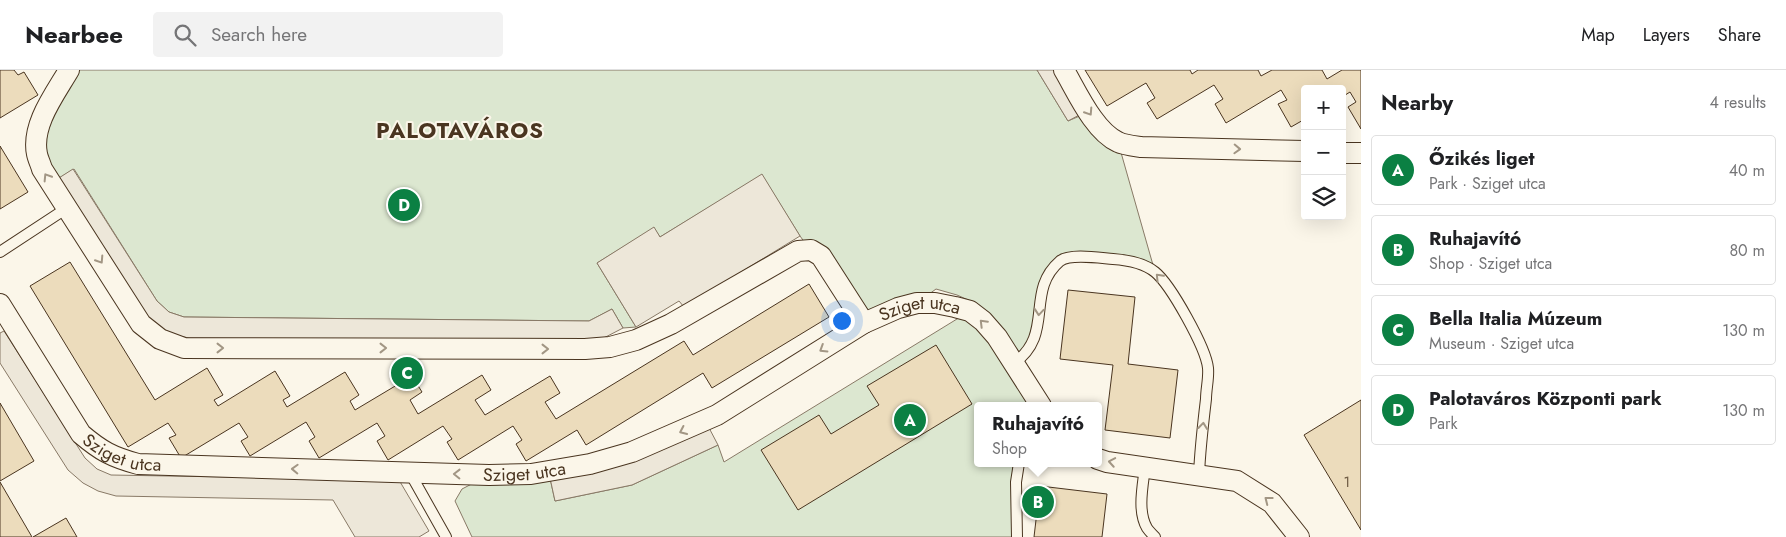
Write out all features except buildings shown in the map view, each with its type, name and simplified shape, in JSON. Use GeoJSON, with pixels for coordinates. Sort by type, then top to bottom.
{"type":"FeatureCollection","features":[{"type":"Feature","properties":{"kind":"street"},"geometry":{"type":"LineString","coordinates":[[69,70],[42,118],[37,134],[37,153],[42,170],[141,324],[160,339],[184,348],[585,349],[610,347],[636,340],[670,324],[798,252],[811,250],[821,256],[864,322]]}},
{"type":"Feature","properties":{"kind":"street"},"geometry":{"type":"LineString","coordinates":[[1064,70],[1103,132],[1118,142],[1141,146],[1301,151]]}},
{"type":"Feature","properties":{"kind":"street"},"geometry":{"type":"LineString","coordinates":[[1346,152],[1361,153]]}},
{"type":"Feature","properties":{"kind":"street","name":"Sziget utca"},"geometry":{"type":"LineString","coordinates":[[0,304],[81,434],[99,449],[117,459],[138,464],[489,475],[531,474],[590,464],[632,452],[717,415],[864,322],[898,308],[917,303],[935,303],[970,311],[982,321],[997,337],[1034,402]]}},
{"type":"Feature","properties":{"kind":"street"},"geometry":{"type":"LineString","coordinates":[[1102,460],[1237,481],[1258,492],[1272,503],[1299,537]]}},
{"type":"Feature","properties":{"kind":"lane"},"geometry":{"type":"LineString","coordinates":[[0,252],[70,214]]}},
{"type":"Feature","properties":{"kind":"lane"},"geometry":{"type":"LineString","coordinates":[[1013,364],[1032,346],[1037,332],[1041,292],[1049,273],[1062,259],[1080,257],[1130,260],[1155,272],[1166,284],[1200,342],[1208,369],[1199,475]]}},
{"type":"Feature","properties":{"kind":"lane"},"geometry":{"type":"LineString","coordinates":[[1017,537],[1018,467]]}},
{"type":"Feature","properties":{"kind":"lane"},"geometry":{"type":"LineString","coordinates":[[1145,467],[1142,499],[1143,516],[1146,527],[1155,537]]}},
{"type":"Feature","properties":{"kind":"lane"},"geometry":{"type":"LineString","coordinates":[[410,473],[446,537]]}},
{"type":"Feature","properties":{"kind":"green space"},"geometry":{"type":"Polygon","coordinates":[[[69,70],[1037,70],[1068,121],[1089,112],[1118,142],[1155,272],[1129,260],[1062,259],[1049,273],[1030,341],[1017,357],[975,303],[936,289],[917,303],[864,323],[800,236],[762,175],[660,237],[654,228],[597,263],[636,327],[623,328],[612,309],[589,321],[184,317],[169,312],[157,301],[74,169],[51,183],[37,134],[69,70]]]}},
{"type":"Feature","properties":{"kind":"green space"},"geometry":{"type":"Polygon","coordinates":[[[970,311],[1027,402],[974,402],[974,467],[1019,467],[1017,537],[472,537],[455,501],[462,489],[489,475],[550,478],[555,501],[632,485],[718,445],[724,462],[970,311]]]}},
{"type":"Feature","properties":{"kind":"shaded area"},"geometry":{"type":"Polygon","coordinates":[[[1037,70],[1057,70],[1083,113],[1068,121],[1037,70]]]}},
{"type":"Feature","properties":{"kind":"shaded area"},"geometry":{"type":"Polygon","coordinates":[[[73,169],[157,301],[169,312],[184,317],[589,321],[612,309],[623,328],[596,342],[189,338],[170,334],[140,313],[51,183],[73,169]]]}},
{"type":"Feature","properties":{"kind":"shaded area"},"geometry":{"type":"Polygon","coordinates":[[[762,174],[800,236],[684,307],[679,301],[636,327],[597,263],[654,227],[660,237],[762,174]]]}},
{"type":"Feature","properties":{"kind":"shaded area"},"geometry":{"type":"Polygon","coordinates":[[[4,331],[85,458],[97,469],[111,475],[399,480],[429,531],[419,537],[355,537],[333,500],[116,496],[98,491],[83,483],[68,470],[0,363],[0,333],[4,331]]]}},
{"type":"Feature","properties":{"kind":"shaded area"},"geometry":{"type":"Polygon","coordinates":[[[707,424],[718,445],[632,485],[555,501],[550,478],[707,424]]]}},
{"type":"Feature","properties":{"kind":"place","name":"Palotaváros Központi park"},"geometry":{"type":"Point","coordinates":[404,205]}},
{"type":"Feature","properties":{"kind":"place","name":"Bella Italia Múzeum"},"geometry":{"type":"Point","coordinates":[407,373]}},
{"type":"Feature","properties":{"kind":"place","name":"Őzikés liget"},"geometry":{"type":"Point","coordinates":[910,420]}},
{"type":"Feature","properties":{"kind":"place","name":"Ruhajavító"},"geometry":{"type":"Point","coordinates":[1038,502]}},
{"type":"Feature","properties":{"kind":"district","name":"PALOTAVÁROS"},"geometry":{"type":"Point","coordinates":[460,130]}}]}
